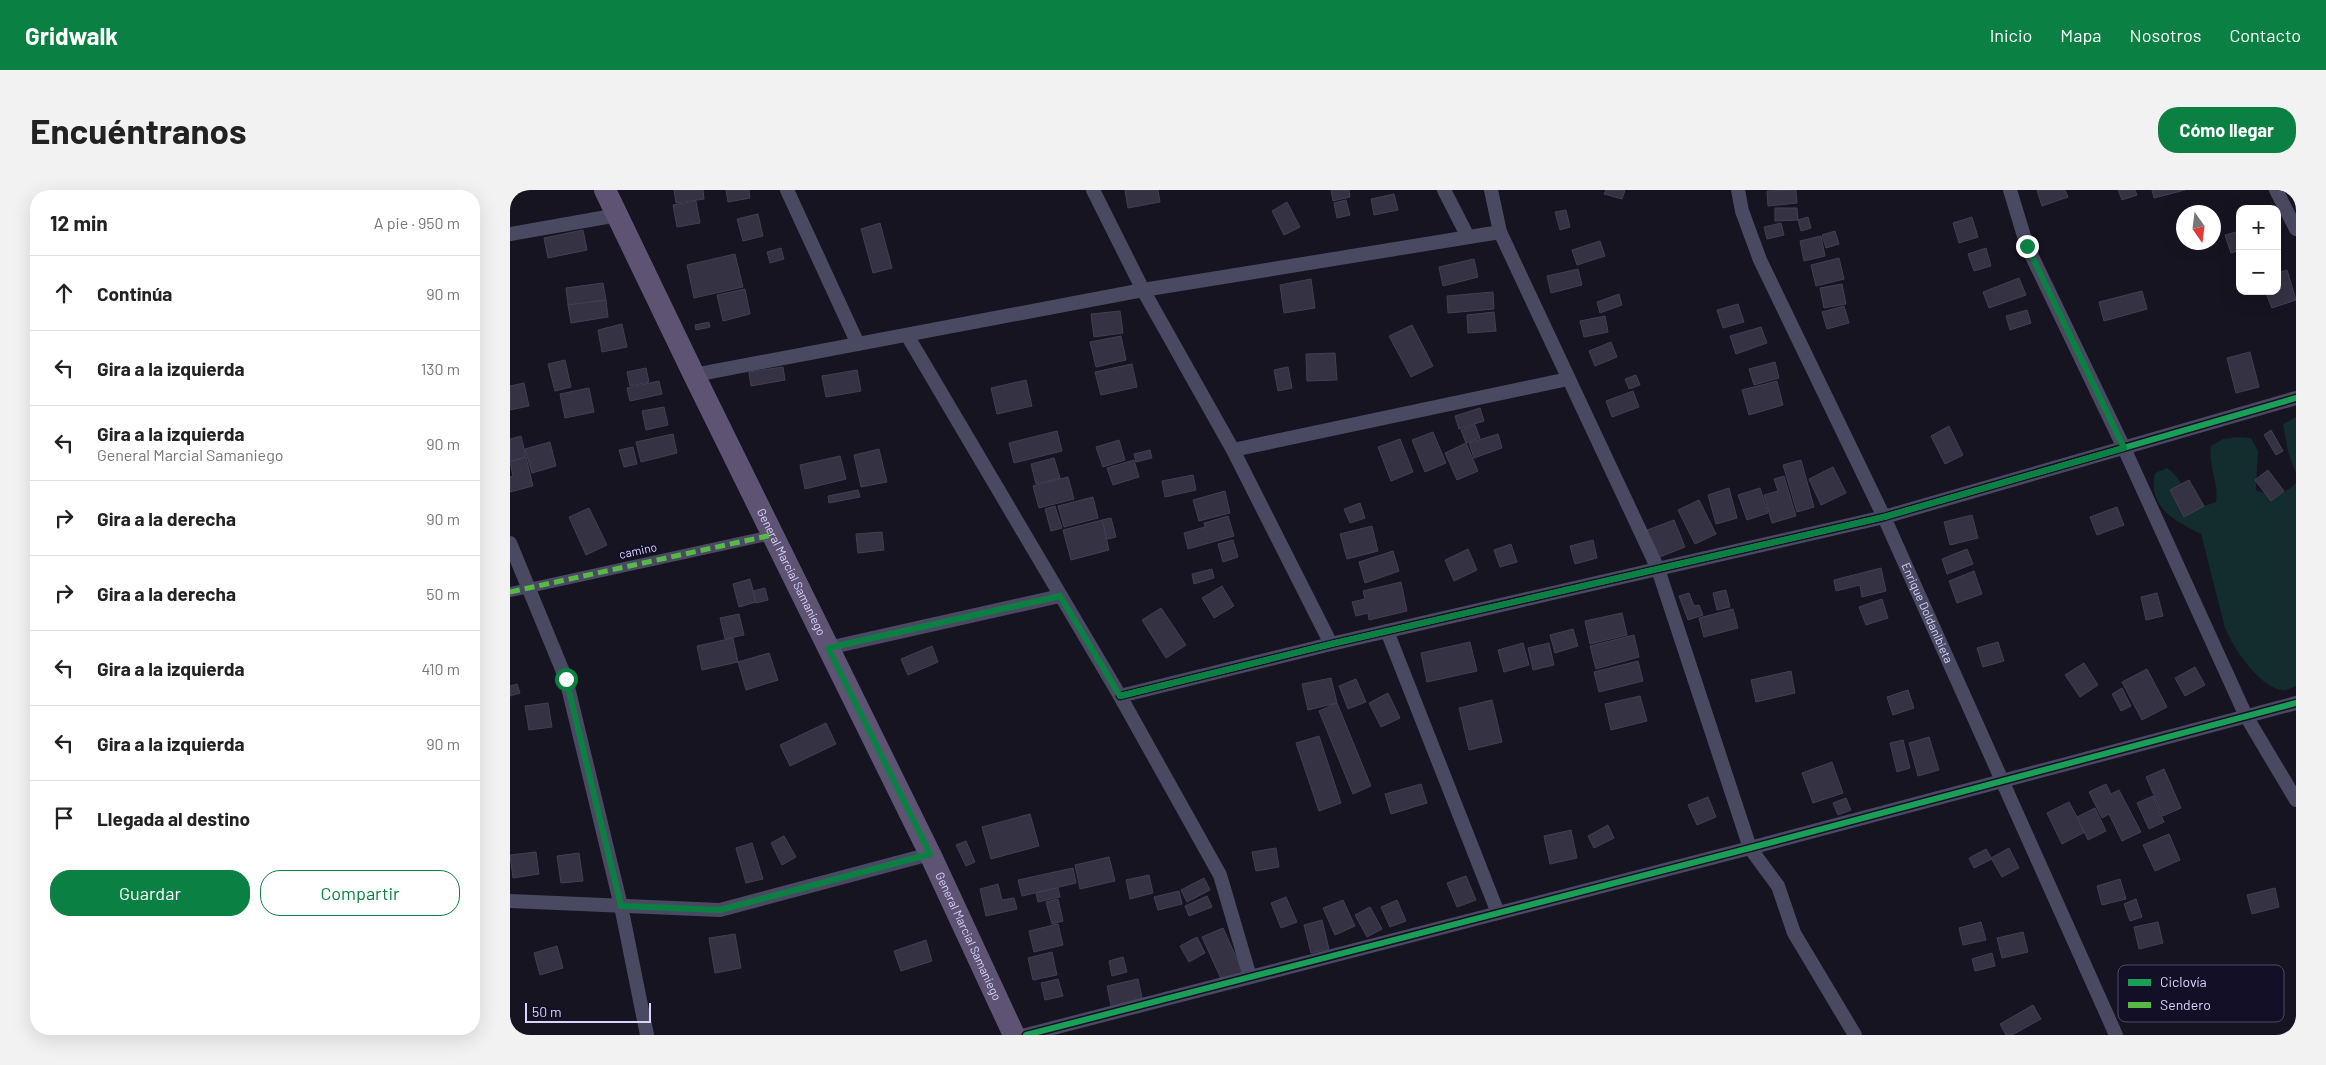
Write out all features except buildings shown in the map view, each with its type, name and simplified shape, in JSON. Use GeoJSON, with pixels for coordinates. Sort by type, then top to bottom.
{"type":"FeatureCollection","features":[{"type":"Feature","properties":{"kind":"main road","name":"General Marcial Samaniego"},"geometry":{"type":"LineString","coordinates":[[605,190],[772,535],[930,854],[1014,1035]]}},
{"type":"Feature","properties":{"kind":"street"},"geometry":{"type":"LineString","coordinates":[[787,190],[858,344]]}},
{"type":"Feature","properties":{"kind":"street"},"geometry":{"type":"LineString","coordinates":[[1093,190],[1143,290],[1233,450],[1331,644]]}},
{"type":"Feature","properties":{"kind":"street"},"geometry":{"type":"LineString","coordinates":[[1444,190],[1468,238]]}},
{"type":"Feature","properties":{"kind":"street"},"geometry":{"type":"LineString","coordinates":[[1491,190],[1500,232],[1658,569],[1750,848],[1778,886],[1794,933],[1855,1035]]}},
{"type":"Feature","properties":{"kind":"street","name":"Enrique Doldanibieta"},"geometry":{"type":"LineString","coordinates":[[1738,190],[1742,211],[1760,260],[1884,517],[2116,1035]]}},
{"type":"Feature","properties":{"kind":"street"},"geometry":{"type":"LineString","coordinates":[[2010,190],[2027,246],[2124,448],[2246,716],[2296,800]]}},
{"type":"Feature","properties":{"kind":"street"},"geometry":{"type":"LineString","coordinates":[[2276,190],[2296,229]]}},
{"type":"Feature","properties":{"kind":"street"},"geometry":{"type":"LineString","coordinates":[[510,234],[618,215]]}},
{"type":"Feature","properties":{"kind":"street"},"geometry":{"type":"LineString","coordinates":[[694,375],[1143,290],[1500,232]]}},
{"type":"Feature","properties":{"kind":"street"},"geometry":{"type":"LineString","coordinates":[[907,335],[1120,696],[1220,875],[1250,977]]}},
{"type":"Feature","properties":{"kind":"street"},"geometry":{"type":"LineString","coordinates":[[1233,450],[1568,380]]}},
{"type":"Feature","properties":{"kind":"street"},"geometry":{"type":"LineString","coordinates":[[1120,696],[1331,644],[1884,517],[2296,398]]}},
{"type":"Feature","properties":{"kind":"street","name":"camino"},"geometry":{"type":"LineString","coordinates":[[510,592],[772,535]]}},
{"type":"Feature","properties":{"kind":"street"},"geometry":{"type":"LineString","coordinates":[[510,543],[566,679],[621,906],[647,1035]]}},
{"type":"Feature","properties":{"kind":"street"},"geometry":{"type":"LineString","coordinates":[[828,648],[1060,596]]}},
{"type":"Feature","properties":{"kind":"street"},"geometry":{"type":"LineString","coordinates":[[1387,631],[1498,913]]}},
{"type":"Feature","properties":{"kind":"street"},"geometry":{"type":"LineString","coordinates":[[1026,1035],[2004,782],[2296,703]]}},
{"type":"Feature","properties":{"kind":"street"},"geometry":{"type":"LineString","coordinates":[[510,901],[720,910],[930,854]]}},
{"type":"Feature","properties":{"kind":"green space"},"geometry":{"type":"Polygon","coordinates":[[[2296,417],[2296,474],[2288,452],[2283,424],[2296,417]]]}},
{"type":"Feature","properties":{"kind":"green space"},"geometry":{"type":"Polygon","coordinates":[[[2251,438],[2258,451],[2256,490],[2267,494],[2278,494],[2296,483],[2296,686],[2286,690],[2276,689],[2267,684],[2249,667],[2234,646],[2225,628],[2201,534],[2173,518],[2159,504],[2155,495],[2155,473],[2167,468],[2197,502],[2204,506],[2216,502],[2217,495],[2210,453],[2211,446],[2223,439],[2251,438]]]}},
{"type":"Feature","properties":{"kind":"marked path"},"geometry":{"type":"LineString","coordinates":[[510,592],[772,535]]}},
{"type":"Feature","properties":{"kind":"cycle path"},"geometry":{"type":"LineString","coordinates":[[1120,696],[1331,644],[1884,517],[2296,398]]}},
{"type":"Feature","properties":{"kind":"cycle path"},"geometry":{"type":"LineString","coordinates":[[1026,1035],[1750,848],[2296,703]]}},
{"type":"Feature","properties":{"kind":"route"},"geometry":{"type":"LineString","coordinates":[[566,679],[621,906],[720,910],[930,854],[828,648],[1060,596],[1120,696],[1331,644],[1884,517],[2124,448],[2027,246]]}}]}
